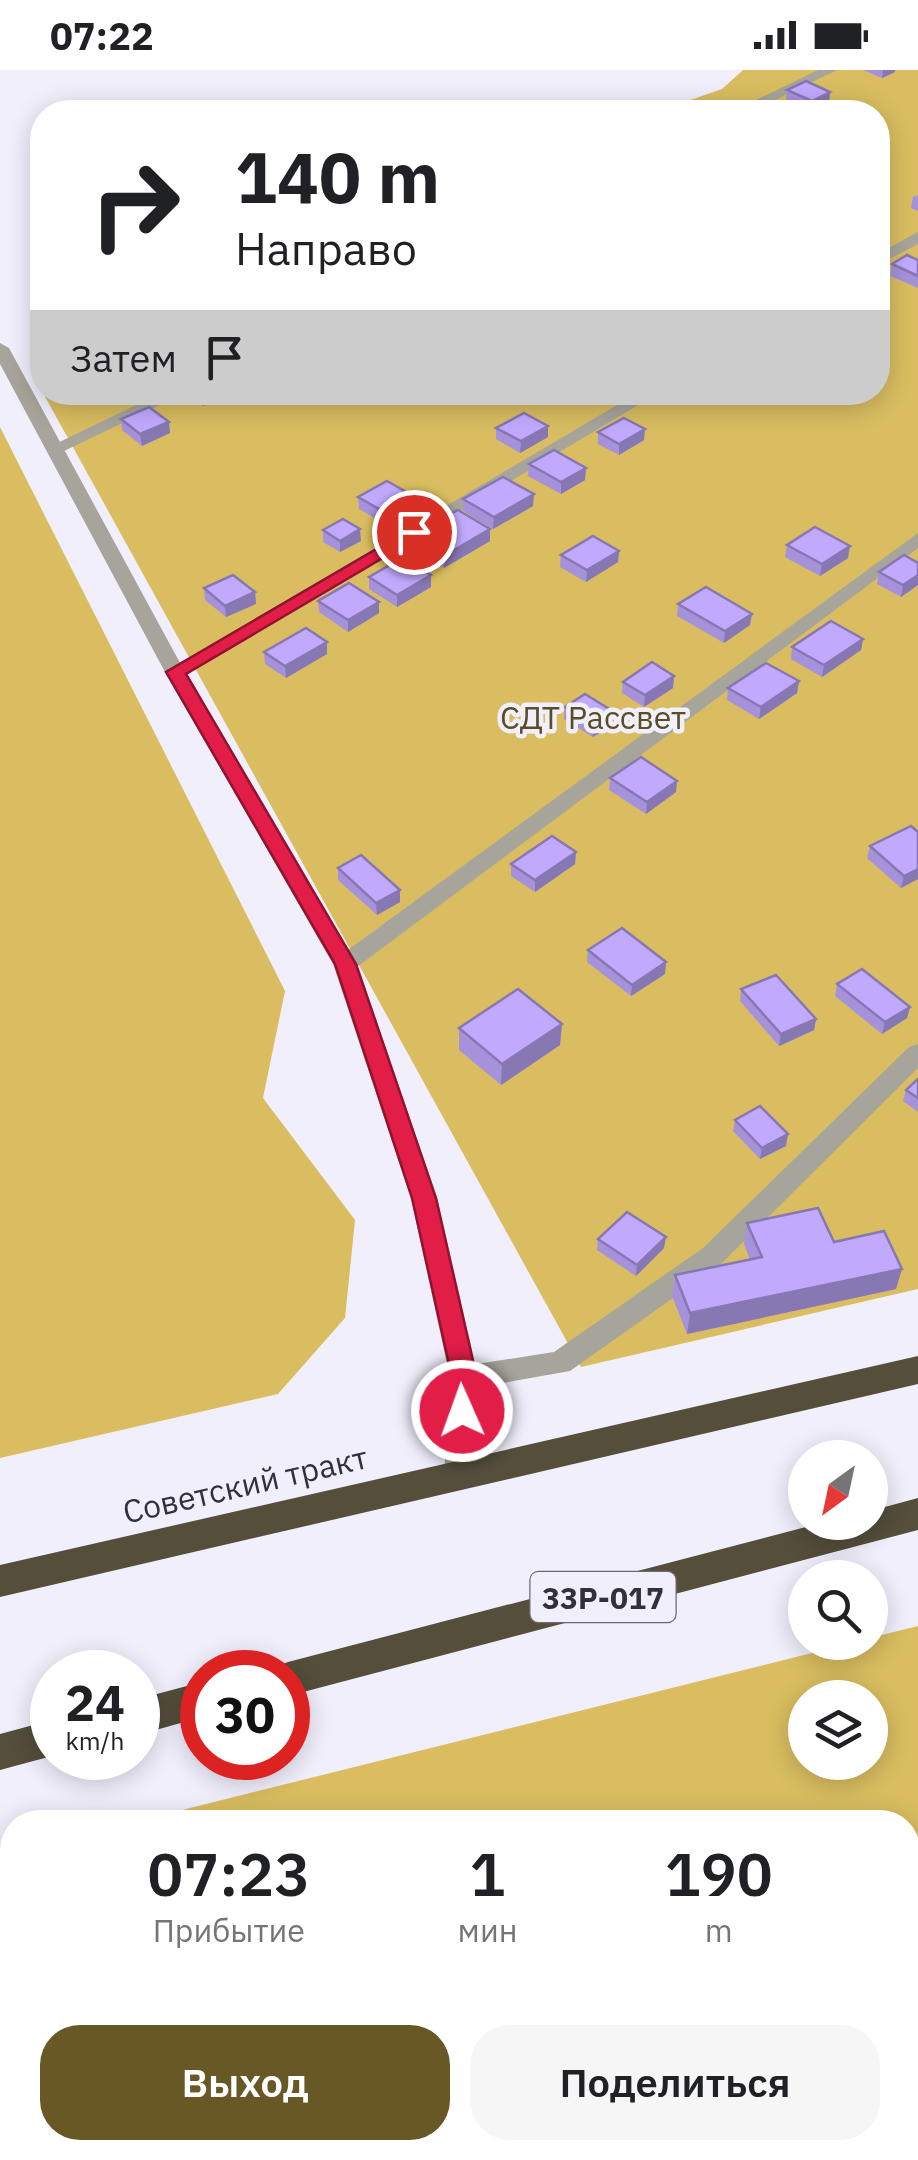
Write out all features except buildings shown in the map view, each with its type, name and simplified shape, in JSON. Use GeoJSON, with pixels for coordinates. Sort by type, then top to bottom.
{"type":"FeatureCollection","features":[{"type":"Feature","properties":{"kind":"highway","name":"Советский тракт"},"geometry":{"type":"LineString","coordinates":[[0,1581],[918,1370]]}},
{"type":"Feature","properties":{"kind":"highway","name":"33Р-017"},"geometry":{"type":"LineString","coordinates":[[310,1672],[918,1514]]}},
{"type":"Feature","properties":{"kind":"highway"},"geometry":{"type":"LineString","coordinates":[[0,1752],[30,1744]]}},
{"type":"Feature","properties":{"kind":"street"},"geometry":{"type":"LineString","coordinates":[[764,100],[830,70]]}},
{"type":"Feature","properties":{"kind":"street"},"geometry":{"type":"LineString","coordinates":[[890,253],[918,236]]}},
{"type":"Feature","properties":{"kind":"street"},"geometry":{"type":"LineString","coordinates":[[0,348],[30,402]]}},
{"type":"Feature","properties":{"kind":"street"},"geometry":{"type":"LineString","coordinates":[[32,405],[175,672],[346,964],[424,1198],[464,1378],[458,1476]]}},
{"type":"Feature","properties":{"kind":"street"},"geometry":{"type":"LineString","coordinates":[[56,448],[150,405]]}},
{"type":"Feature","properties":{"kind":"street"},"geometry":{"type":"LineString","coordinates":[[175,672],[630,405]]}},
{"type":"Feature","properties":{"kind":"street"},"geometry":{"type":"LineString","coordinates":[[346,964],[918,539]]}},
{"type":"Feature","properties":{"kind":"street"},"geometry":{"type":"LineString","coordinates":[[464,1378],[560,1363],[712,1256],[918,1053]]}},
{"type":"Feature","properties":{"kind":"green space","name":"СДТ Рассвет"},"geometry":{"type":"Polygon","coordinates":[[[743,70],[918,70],[918,1289],[581,1367],[50,405],[890,405],[890,100],[690,100],[722,89],[743,70]]]}},
{"type":"Feature","properties":{"kind":"green space"},"geometry":{"type":"Polygon","coordinates":[[[0,427],[285,991],[263,1098],[355,1220],[345,1318],[278,1394],[0,1458],[0,427]]]}},
{"type":"Feature","properties":{"kind":"green space"},"geometry":{"type":"Polygon","coordinates":[[[918,1626],[918,1810],[184,1810],[788,1659],[888,1660],[888,1634],[918,1626]]]}},
{"type":"Feature","properties":{"kind":"route"},"geometry":{"type":"LineString","coordinates":[[414,532],[175,672],[346,964],[424,1198],[464,1378],[462,1411]]}}]}
